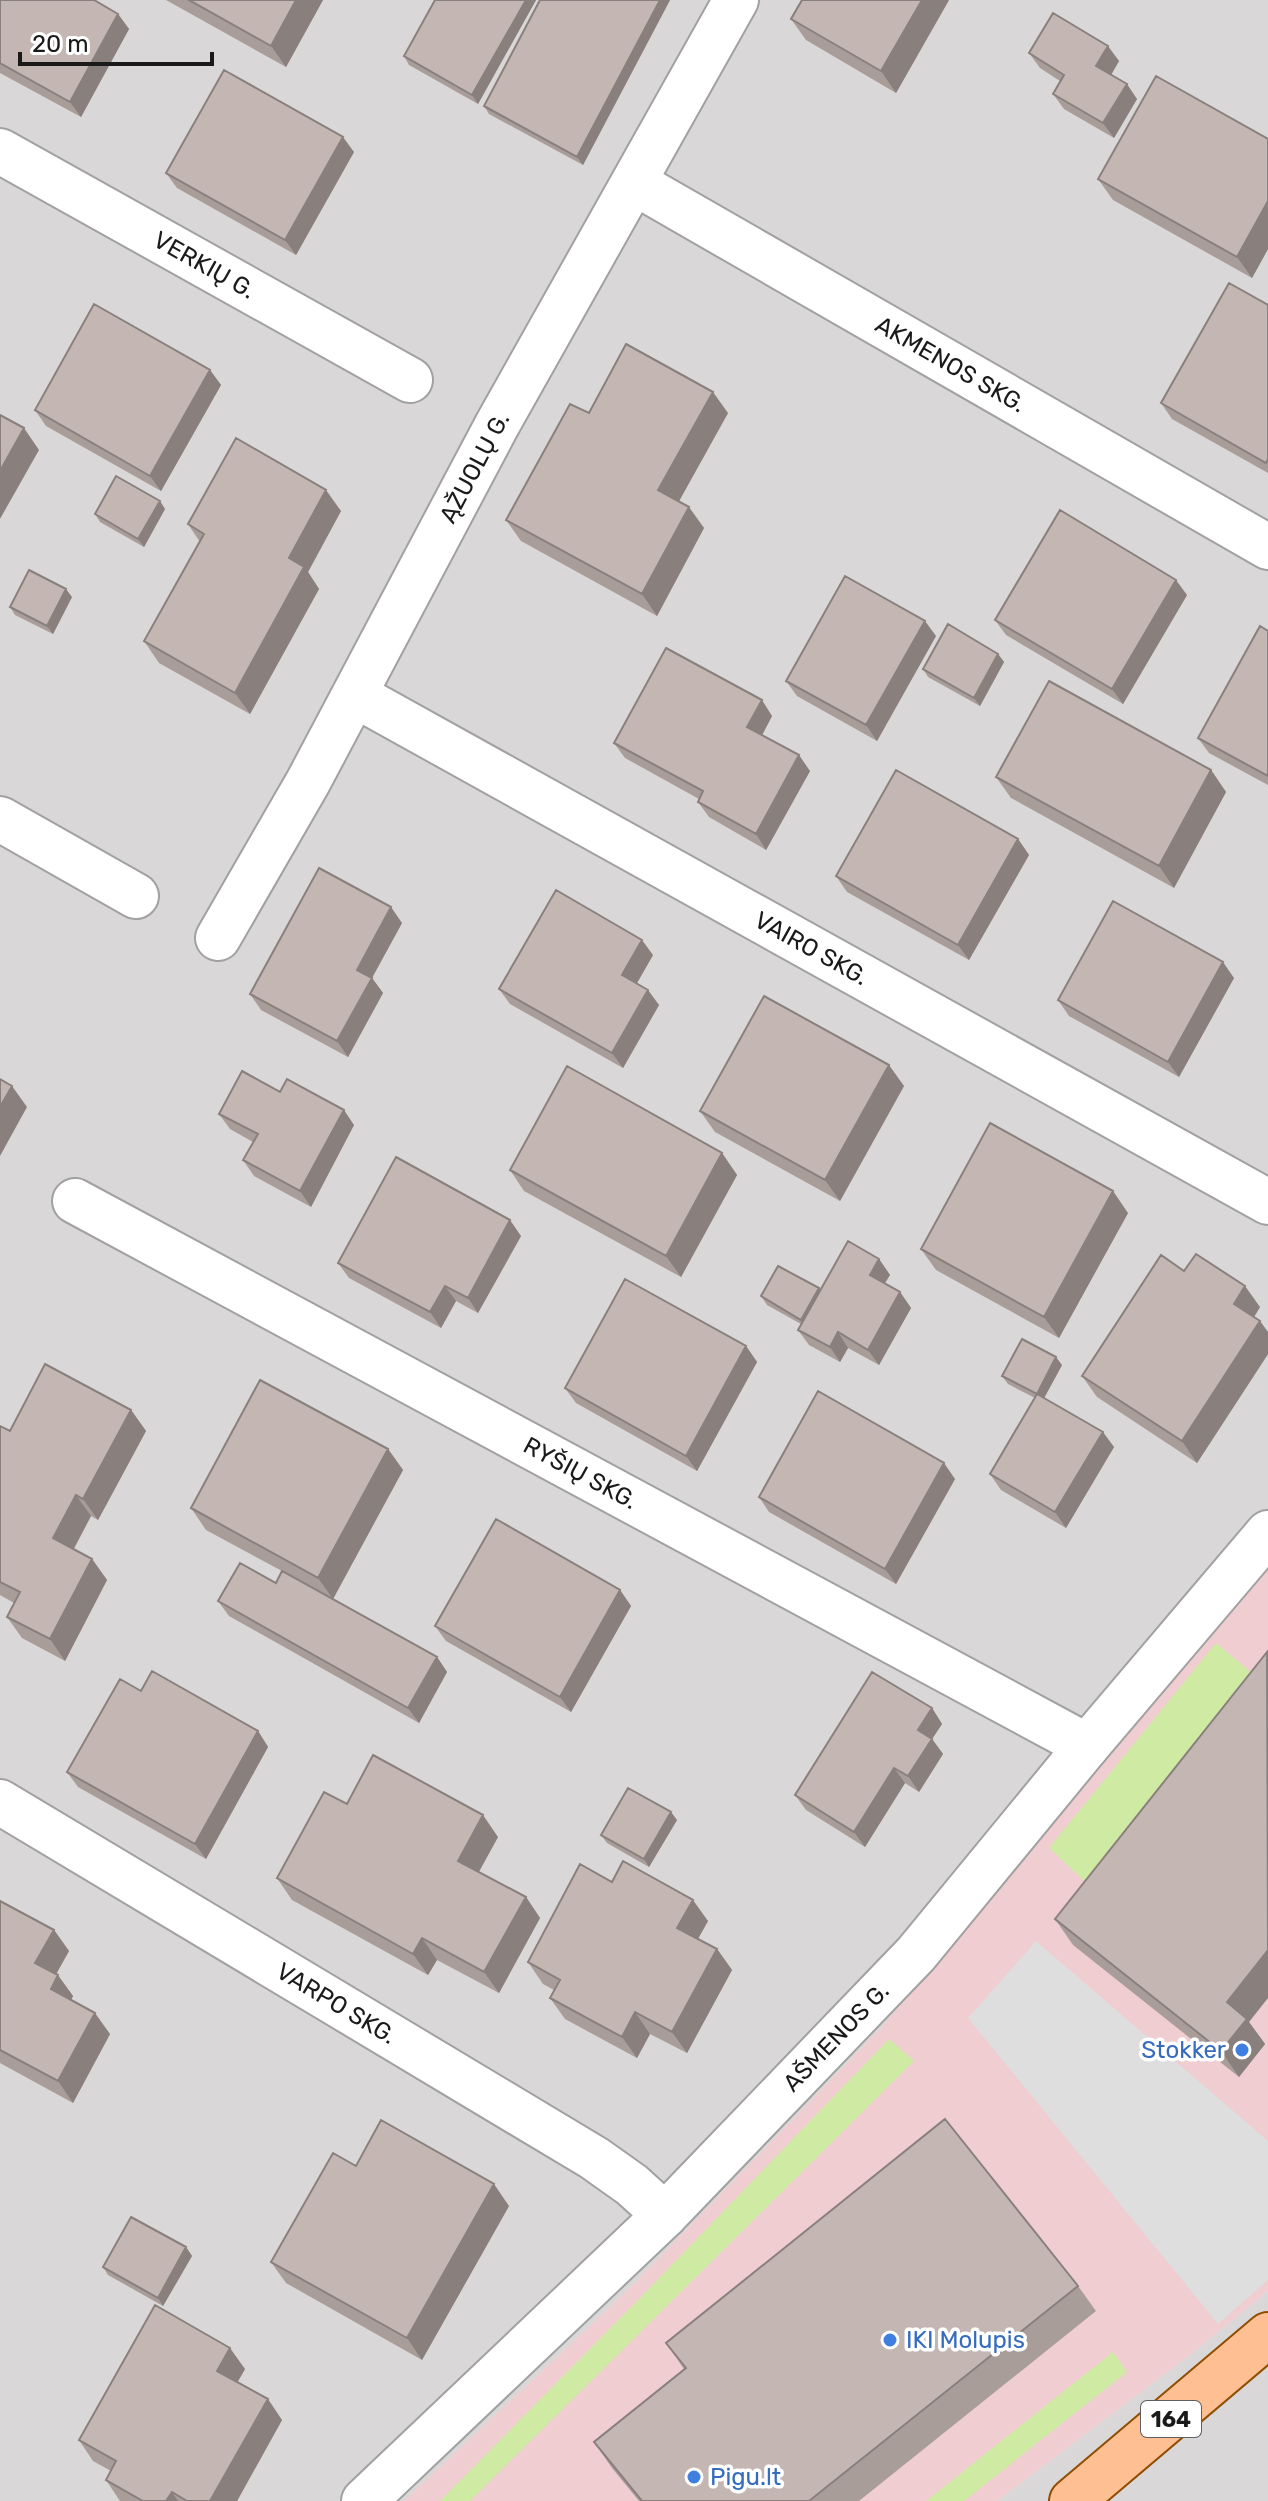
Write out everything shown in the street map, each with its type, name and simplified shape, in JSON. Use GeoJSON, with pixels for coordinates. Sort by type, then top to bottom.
{"type":"FeatureCollection","features":[{"type":"Feature","properties":{"kind":"main road","name":"164"},"geometry":{"type":"LineString","coordinates":[[1072,2501],[1268,2335]]}},
{"type":"Feature","properties":{"kind":"street","name":"ĄŽUOLŲ G."},"geometry":{"type":"LineString","coordinates":[[218,938],[355,695],[497,425],[736,0]]}},
{"type":"Feature","properties":{"kind":"street","name":"VERKIŲ G."},"geometry":{"type":"LineString","coordinates":[[0,151],[410,380]]}},
{"type":"Feature","properties":{"kind":"street","name":"AKMENOS SKG."},"geometry":{"type":"LineString","coordinates":[[635,183],[1268,547]]}},
{"type":"Feature","properties":{"kind":"street","name":"VAIRO SKG."},"geometry":{"type":"LineString","coordinates":[[355,695],[1268,1202]]}},
{"type":"Feature","properties":{"kind":"street"},"geometry":{"type":"LineString","coordinates":[[0,819],[136,896]]}},
{"type":"Feature","properties":{"kind":"street","name":"RYŠIŲ SKG."},"geometry":{"type":"LineString","coordinates":[[75,1201],[1087,1746]]}},
{"type":"Feature","properties":{"kind":"street","name":"AŠMENOS G."},"geometry":{"type":"LineString","coordinates":[[364,2501],[665,2215],[916,1954],[1268,1533]]}},
{"type":"Feature","properties":{"kind":"street","name":"VARPO SKG."},"geometry":{"type":"LineString","coordinates":[[0,1802],[594,2158],[632,2185],[665,2215]]}},
{"type":"Feature","properties":{"kind":"shaded area"},"geometry":{"type":"Polygon","coordinates":[[[0,0],[1268,0],[1268,1565],[881,2028],[629,2289],[404,2501],[0,2501],[0,0]]]}},
{"type":"Feature","properties":{"kind":"shaded area"},"geometry":{"type":"Polygon","coordinates":[[[1268,1565],[1268,2291],[1190,2355],[997,2501],[404,2501],[629,2289],[881,2028],[1268,1565]]]}},
{"type":"Feature","properties":{"kind":"shaded area"},"geometry":{"type":"Polygon","coordinates":[[[1036,1941],[1268,2141],[1268,2280],[1218,2324],[968,2018],[1036,1941]]]}},
{"type":"Feature","properties":{"kind":"shaded area"},"geometry":{"type":"Polygon","coordinates":[[[1268,2291],[1268,2501],[997,2501],[1190,2355],[1268,2291]]]}},
{"type":"Feature","properties":{"kind":"green space"},"geometry":{"type":"Polygon","coordinates":[[[1216,1643],[1266,1685],[1096,1892],[1049,1848],[1216,1643]]]}},
{"type":"Feature","properties":{"kind":"green space"},"geometry":{"type":"Polygon","coordinates":[[[889,2039],[914,2061],[470,2501],[440,2501],[639,2299],[889,2039]]]}},
{"type":"Feature","properties":{"kind":"green space"},"geometry":{"type":"Polygon","coordinates":[[[1113,2352],[1127,2372],[964,2501],[926,2501],[1113,2352]]]}},
{"type":"Feature","properties":{"kind":"building"},"geometry":{"type":"Polygon","coordinates":[[[0,0],[94,0],[118,14],[70,102],[0,63],[0,0]]]}},
{"type":"Feature","properties":{"kind":"building"},"geometry":{"type":"Polygon","coordinates":[[[189,0],[296,0],[271,46],[189,0]]]}},
{"type":"Feature","properties":{"kind":"building"},"geometry":{"type":"Polygon","coordinates":[[[435,0],[526,0],[472,95],[404,56],[435,0]]]}},
{"type":"Feature","properties":{"kind":"building"},"geometry":{"type":"Polygon","coordinates":[[[540,0],[660,0],[577,157],[484,106],[540,0]]]}},
{"type":"Feature","properties":{"kind":"building"},"geometry":{"type":"Polygon","coordinates":[[[802,0],[922,0],[881,71],[791,19],[802,0]]]}},
{"type":"Feature","properties":{"kind":"building"},"geometry":{"type":"Polygon","coordinates":[[[1053,13],[1108,46],[1096,66],[1127,84],[1103,123],[1053,94],[1064,75],[1029,53],[1053,13]]]}},
{"type":"Feature","properties":{"kind":"building"},"geometry":{"type":"Polygon","coordinates":[[[224,70],[343,137],[285,240],[166,173],[224,70]]]}},
{"type":"Feature","properties":{"kind":"building"},"geometry":{"type":"Polygon","coordinates":[[[1156,76],[1268,139],[1268,201],[1237,257],[1098,179],[1156,76]]]}},
{"type":"Feature","properties":{"kind":"building"},"geometry":{"type":"Polygon","coordinates":[[[1229,283],[1268,305],[1266,463],[1161,403],[1229,283]]]}},
{"type":"Feature","properties":{"kind":"building"},"geometry":{"type":"Polygon","coordinates":[[[94,304],[210,370],[150,476],[35,410],[94,304]]]}},
{"type":"Feature","properties":{"kind":"building"},"geometry":{"type":"Polygon","coordinates":[[[626,344],[713,392],[658,490],[689,507],[642,594],[506,520],[570,404],[589,413],[626,344]]]}},
{"type":"Feature","properties":{"kind":"building"},"geometry":{"type":"Polygon","coordinates":[[[0,415],[24,428],[0,471],[0,415]]]}},
{"type":"Feature","properties":{"kind":"building"},"geometry":{"type":"Polygon","coordinates":[[[236,438],[326,490],[289,558],[304,567],[235,693],[144,641],[204,534],[188,524],[236,438]]]}},
{"type":"Feature","properties":{"kind":"building"},"geometry":{"type":"Polygon","coordinates":[[[116,476],[160,501],[138,539],[95,514],[116,476]]]}},
{"type":"Feature","properties":{"kind":"building"},"geometry":{"type":"Polygon","coordinates":[[[1060,510],[1176,580],[1112,689],[995,620],[1060,510]]]}},
{"type":"Feature","properties":{"kind":"building"},"geometry":{"type":"Polygon","coordinates":[[[29,570],[66,589],[47,626],[10,607],[29,570]]]}},
{"type":"Feature","properties":{"kind":"building"},"geometry":{"type":"Polygon","coordinates":[[[845,576],[925,621],[866,725],[786,681],[845,576]]]}},
{"type":"Feature","properties":{"kind":"building"},"geometry":{"type":"Polygon","coordinates":[[[948,624],[998,654],[974,698],[923,669],[948,624]]]}},
{"type":"Feature","properties":{"kind":"building"},"geometry":{"type":"Polygon","coordinates":[[[1260,626],[1268,631],[1268,776],[1198,738],[1260,626]]]}},
{"type":"Feature","properties":{"kind":"building"},"geometry":{"type":"Polygon","coordinates":[[[666,648],[762,700],[747,727],[799,755],[756,834],[698,802],[703,791],[614,743],[666,648]]]}},
{"type":"Feature","properties":{"kind":"building"},"geometry":{"type":"Polygon","coordinates":[[[1049,681],[1211,770],[1159,866],[996,777],[1049,681]]]}},
{"type":"Feature","properties":{"kind":"building"},"geometry":{"type":"Polygon","coordinates":[[[896,770],[1018,839],[958,945],[836,876],[896,770]]]}},
{"type":"Feature","properties":{"kind":"building"},"geometry":{"type":"Polygon","coordinates":[[[319,868],[391,907],[357,970],[372,978],[337,1041],[250,994],[319,868]]]}},
{"type":"Feature","properties":{"kind":"building"},"geometry":{"type":"Polygon","coordinates":[[[556,890],[642,940],[622,975],[648,990],[612,1053],[499,989],[556,890]]]}},
{"type":"Feature","properties":{"kind":"building"},"geometry":{"type":"Polygon","coordinates":[[[1113,901],[1223,962],[1168,1062],[1058,1000],[1113,901]]]}},
{"type":"Feature","properties":{"kind":"building"},"geometry":{"type":"Polygon","coordinates":[[[764,996],[889,1065],[825,1180],[700,1111],[764,996]]]}},
{"type":"Feature","properties":{"kind":"building"},"geometry":{"type":"Polygon","coordinates":[[[567,1066],[722,1153],[666,1256],[510,1170],[567,1066]]]}},
{"type":"Feature","properties":{"kind":"building"},"geometry":{"type":"Polygon","coordinates":[[[242,1071],[280,1092],[287,1079],[344,1110],[300,1191],[243,1160],[258,1134],[219,1114],[242,1071]]]}},
{"type":"Feature","properties":{"kind":"building"},"geometry":{"type":"Polygon","coordinates":[[[0,1079],[12,1086],[0,1107],[0,1079]]]}},
{"type":"Feature","properties":{"kind":"building"},"geometry":{"type":"Polygon","coordinates":[[[990,1123],[1113,1191],[1044,1317],[921,1249],[990,1123]]]}},
{"type":"Feature","properties":{"kind":"building"},"geometry":{"type":"Polygon","coordinates":[[[396,1157],[510,1220],[468,1298],[445,1286],[430,1312],[338,1263],[396,1157]]]}},
{"type":"Feature","properties":{"kind":"building"},"geometry":{"type":"Polygon","coordinates":[[[848,1241],[879,1259],[870,1275],[900,1292],[868,1350],[838,1332],[830,1347],[798,1330],[848,1241]]]}},
{"type":"Feature","properties":{"kind":"building"},"geometry":{"type":"Polygon","coordinates":[[[1196,1254],[1245,1286],[1234,1304],[1260,1321],[1182,1441],[1082,1376],[1161,1255],[1184,1271],[1196,1254]]]}},
{"type":"Feature","properties":{"kind":"building"},"geometry":{"type":"Polygon","coordinates":[[[778,1266],[819,1288],[801,1320],[761,1296],[778,1266]]]}},
{"type":"Feature","properties":{"kind":"building"},"geometry":{"type":"Polygon","coordinates":[[[625,1279],[746,1346],[686,1456],[565,1388],[625,1279]]]}},
{"type":"Feature","properties":{"kind":"building"},"geometry":{"type":"Polygon","coordinates":[[[1022,1339],[1056,1357],[1037,1394],[1002,1376],[1022,1339]]]}},
{"type":"Feature","properties":{"kind":"building"},"geometry":{"type":"Polygon","coordinates":[[[45,1364],[131,1410],[83,1499],[76,1495],[53,1538],[92,1559],[50,1639],[7,1617],[20,1592],[0,1582],[0,1426],[10,1431],[45,1364]]]}},
{"type":"Feature","properties":{"kind":"building"},"geometry":{"type":"Polygon","coordinates":[[[260,1380],[388,1449],[318,1578],[191,1508],[260,1380]]]}},
{"type":"Feature","properties":{"kind":"building"},"geometry":{"type":"Polygon","coordinates":[[[818,1391],[944,1463],[885,1569],[759,1497],[818,1391]]]}},
{"type":"Feature","properties":{"kind":"building"},"geometry":{"type":"Polygon","coordinates":[[[1037,1394],[1103,1432],[1055,1512],[990,1474],[1037,1394]]]}},
{"type":"Feature","properties":{"kind":"building"},"geometry":{"type":"Polygon","coordinates":[[[496,1519],[620,1590],[560,1697],[435,1626],[496,1519]]]}},
{"type":"Feature","properties":{"kind":"building"},"geometry":{"type":"Polygon","coordinates":[[[240,1563],[276,1583],[282,1571],[437,1657],[408,1708],[218,1601],[240,1563]]]}},
{"type":"Feature","properties":{"kind":"building"},"geometry":{"type":"Polygon","coordinates":[[[1267,1652],[1268,1950],[1227,2002],[1247,2019],[1221,2051],[1055,1919],[1267,1652]]]}},
{"type":"Feature","properties":{"kind":"building"},"geometry":{"type":"Polygon","coordinates":[[[152,1671],[258,1731],[195,1844],[67,1772],[120,1679],[141,1691],[152,1671]]]}},
{"type":"Feature","properties":{"kind":"building"},"geometry":{"type":"Polygon","coordinates":[[[872,1672],[932,1708],[918,1730],[932,1739],[908,1776],[894,1768],[854,1832],[795,1795],[872,1672]]]}},
{"type":"Feature","properties":{"kind":"building"},"geometry":{"type":"Polygon","coordinates":[[[373,1755],[483,1815],[458,1861],[526,1897],[484,1972],[422,1938],[413,1954],[277,1878],[324,1792],[347,1804],[373,1755]]]}},
{"type":"Feature","properties":{"kind":"building"},"geometry":{"type":"Polygon","coordinates":[[[628,1788],[671,1812],[644,1859],[601,1835],[628,1788]]]}},
{"type":"Feature","properties":{"kind":"building"},"geometry":{"type":"Polygon","coordinates":[[[623,1861],[693,1900],[677,1928],[717,1949],[672,2032],[635,2012],[622,2037],[550,1998],[560,1980],[528,1962],[580,1864],[612,1882],[623,1861]]]}},
{"type":"Feature","properties":{"kind":"building"},"geometry":{"type":"Polygon","coordinates":[[[0,1901],[54,1930],[35,1963],[58,1975],[51,1989],[95,2013],[58,2081],[0,2050],[0,1901]]]}},
{"type":"Feature","properties":{"kind":"building","name":"IKI Molupis"},"geometry":{"type":"Polygon","coordinates":[[[945,2119],[1078,2286],[809,2501],[642,2501],[594,2442],[686,2368],[666,2343],[945,2119]]]}},
{"type":"Feature","properties":{"kind":"building"},"geometry":{"type":"Polygon","coordinates":[[[381,2120],[494,2184],[407,2338],[271,2262],[333,2153],[356,2166],[381,2120]]]}},
{"type":"Feature","properties":{"kind":"building"},"geometry":{"type":"Polygon","coordinates":[[[131,2217],[186,2247],[158,2298],[103,2267],[131,2217]]]}},
{"type":"Feature","properties":{"kind":"building"},"geometry":{"type":"Polygon","coordinates":[[[155,2305],[230,2348],[217,2371],[268,2399],[210,2501],[187,2501],[172,2492],[166,2501],[143,2501],[106,2480],[116,2461],[79,2440],[155,2305]]]}},
{"type":"Feature","properties":{"kind":"place","name":"Stokker"},"geometry":{"type":"Point","coordinates":[1242,2050]}},
{"type":"Feature","properties":{"kind":"place","name":"IKI Molupis"},"geometry":{"type":"Point","coordinates":[890,2340]}},
{"type":"Feature","properties":{"kind":"place","name":"Pigu.lt"},"geometry":{"type":"Point","coordinates":[694,2477]}}]}
